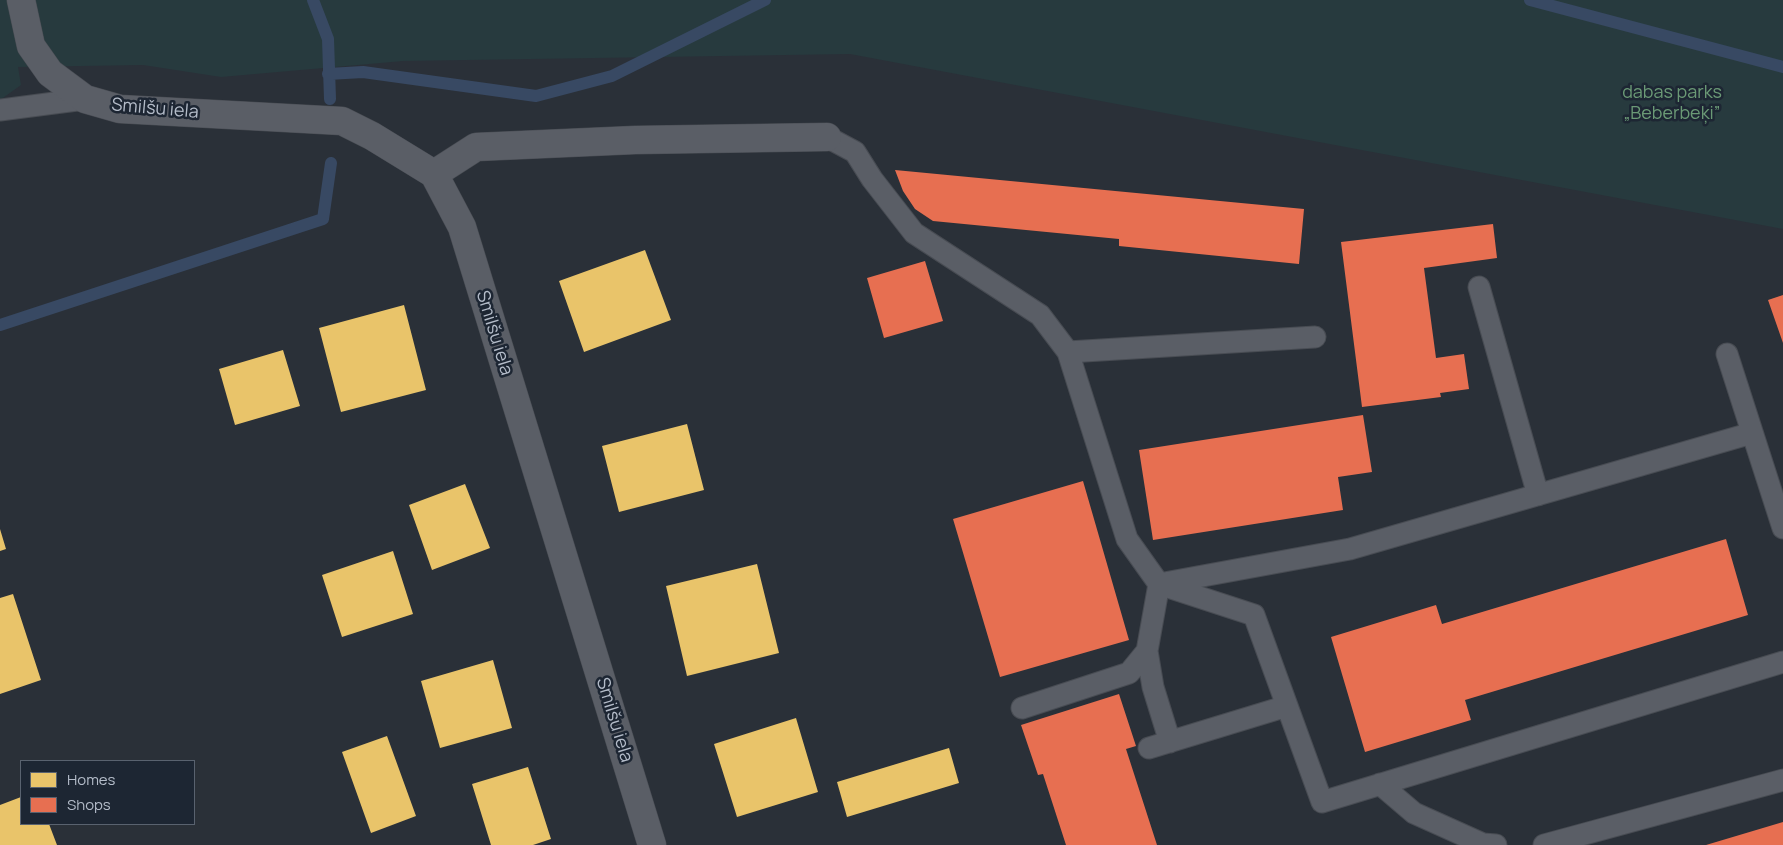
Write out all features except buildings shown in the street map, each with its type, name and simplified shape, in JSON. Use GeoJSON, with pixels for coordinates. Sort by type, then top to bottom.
{"type":"FeatureCollection","features":[{"type":"Feature","properties":{"kind":"street","name":"Smilšu iela"},"geometry":{"type":"LineString","coordinates":[[21,0],[31,46],[50,73],[85,99],[120,109],[342,121],[372,136],[434,174],[462,228],[652,845]]}},
{"type":"Feature","properties":{"kind":"street"},"geometry":{"type":"LineString","coordinates":[[434,174],[476,147],[635,140],[827,138]]}},
{"type":"Feature","properties":{"kind":"lane","name":"Smilšu iela"},"geometry":{"type":"LineString","coordinates":[[0,110],[85,99]]}},
{"type":"Feature","properties":{"kind":"lane"},"geometry":{"type":"LineString","coordinates":[[827,138],[855,152],[872,179],[914,233],[1040,315],[1068,352],[1127,539],[1159,584],[1254,615],[1322,802],[1783,662]]}},
{"type":"Feature","properties":{"kind":"lane"},"geometry":{"type":"LineString","coordinates":[[1479,287],[1538,494]]}},
{"type":"Feature","properties":{"kind":"lane"},"geometry":{"type":"LineString","coordinates":[[1068,352],[1315,337]]}},
{"type":"Feature","properties":{"kind":"lane"},"geometry":{"type":"LineString","coordinates":[[1727,354],[1783,528]]}},
{"type":"Feature","properties":{"kind":"lane"},"geometry":{"type":"LineString","coordinates":[[1159,584],[1350,549],[1752,433]]}},
{"type":"Feature","properties":{"kind":"lane"},"geometry":{"type":"LineString","coordinates":[[1159,584],[1147,651],[1153,687],[1170,742]]}},
{"type":"Feature","properties":{"kind":"lane"},"geometry":{"type":"LineString","coordinates":[[1022,708],[1129,673],[1147,651]]}},
{"type":"Feature","properties":{"kind":"lane"},"geometry":{"type":"LineString","coordinates":[[1149,748],[1287,706]]}},
{"type":"Feature","properties":{"kind":"lane"},"geometry":{"type":"LineString","coordinates":[[1544,845],[1783,780]]}},
{"type":"Feature","properties":{"kind":"lane"},"geometry":{"type":"LineString","coordinates":[[1380,784],[1414,813],[1483,844],[1496,845]]}},
{"type":"Feature","properties":{"kind":"green space","name":"dabas parks „Beberbeķi”"},"geometry":{"type":"Polygon","coordinates":[[[0,0],[1783,0],[1783,229],[850,54],[403,61],[221,77],[143,65],[18,67],[21,85],[0,100],[0,0]]]}},
{"type":"Feature","properties":{"kind":"waterway"},"geometry":{"type":"LineString","coordinates":[[313,0],[328,39],[330,99]]}},
{"type":"Feature","properties":{"kind":"waterway"},"geometry":{"type":"LineString","coordinates":[[328,74],[363,72],[536,96],[612,76],[765,0]]}},
{"type":"Feature","properties":{"kind":"waterway"},"geometry":{"type":"LineString","coordinates":[[1530,0],[1783,67]]}},
{"type":"Feature","properties":{"kind":"waterway"},"geometry":{"type":"LineString","coordinates":[[0,325],[323,219],[331,163]]}}]}
